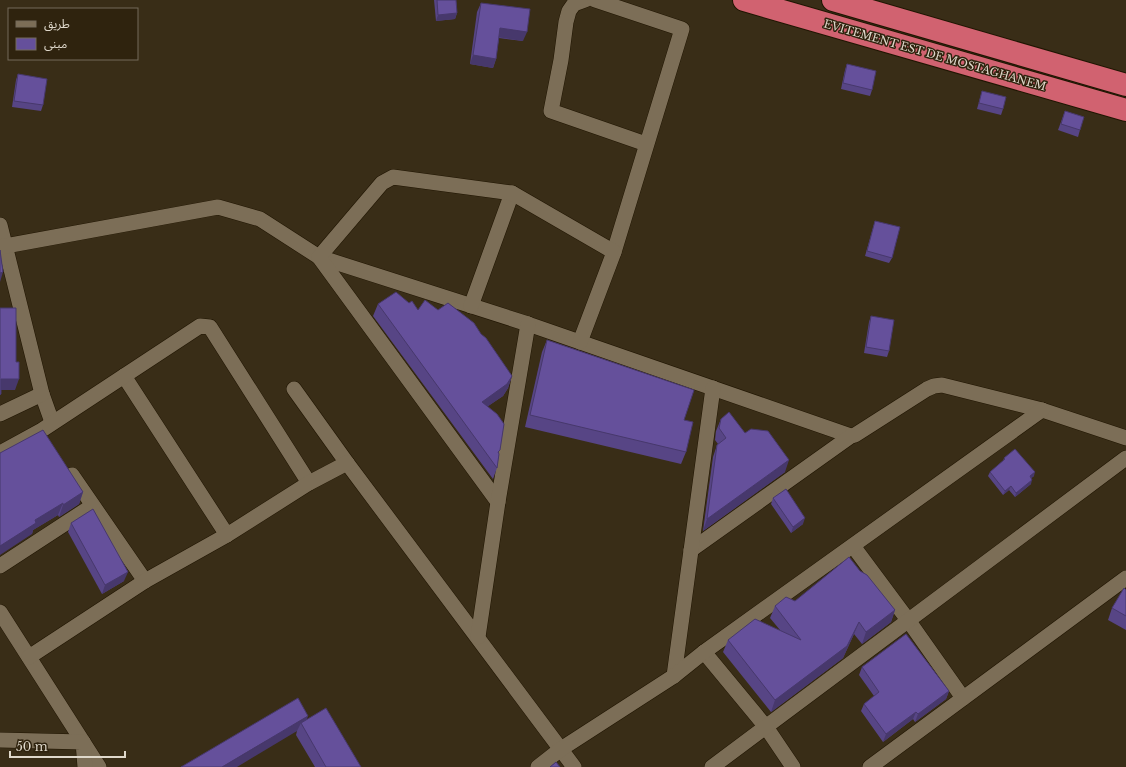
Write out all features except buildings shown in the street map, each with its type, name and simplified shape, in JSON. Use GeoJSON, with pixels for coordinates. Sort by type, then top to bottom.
{"type":"FeatureCollection","features":[{"type":"Feature","properties":{"kind":"highway","name":"EVITEMENT EST DE MOSTAGHANEM"},"geometry":{"type":"LineString","coordinates":[[744,0],[1126,110]]}},
{"type":"Feature","properties":{"kind":"highway"},"geometry":{"type":"LineString","coordinates":[[833,0],[1126,85]]}},
{"type":"Feature","properties":{"kind":"street"},"geometry":{"type":"LineString","coordinates":[[585,0],[574,4],[567,16],[561,60],[551,112],[646,144]]}},
{"type":"Feature","properties":{"kind":"street"},"geometry":{"type":"LineString","coordinates":[[580,342],[614,252],[682,29],[595,0]]}},
{"type":"Feature","properties":{"kind":"street"},"geometry":{"type":"LineString","coordinates":[[319,257],[382,183],[393,177],[512,194],[614,252]]}},
{"type":"Feature","properties":{"kind":"street"},"geometry":{"type":"LineString","coordinates":[[471,306],[512,194]]}},
{"type":"Feature","properties":{"kind":"street"},"geometry":{"type":"LineString","coordinates":[[2,247],[218,207],[260,219],[319,257],[528,324],[851,436]]}},
{"type":"Feature","properties":{"kind":"street"},"geometry":{"type":"LineString","coordinates":[[0,225],[2,247],[42,394],[50,442]]}},
{"type":"Feature","properties":{"kind":"street"},"geometry":{"type":"LineString","coordinates":[[319,257],[498,502]]}},
{"type":"Feature","properties":{"kind":"street"},"geometry":{"type":"LineString","coordinates":[[478,637],[498,502],[528,324]]}},
{"type":"Feature","properties":{"kind":"street"},"geometry":{"type":"LineString","coordinates":[[0,453],[47,426],[200,326],[210,327],[309,483]]}},
{"type":"Feature","properties":{"kind":"street"},"geometry":{"type":"LineString","coordinates":[[124,376],[227,536]]}},
{"type":"Feature","properties":{"kind":"street"},"geometry":{"type":"LineString","coordinates":[[691,550],[851,436],[855,435],[934,386],[942,385],[1042,410],[1126,438]]}},
{"type":"Feature","properties":{"kind":"street"},"geometry":{"type":"LineString","coordinates":[[674,676],[713,388]]}},
{"type":"Feature","properties":{"kind":"street"},"geometry":{"type":"LineString","coordinates":[[294,390],[574,767]]}},
{"type":"Feature","properties":{"kind":"street"},"geometry":{"type":"LineString","coordinates":[[0,414],[42,394]]}},
{"type":"Feature","properties":{"kind":"street"},"geometry":{"type":"LineString","coordinates":[[538,767],[561,749],[674,676],[704,652],[1042,410]]}},
{"type":"Feature","properties":{"kind":"street"},"geometry":{"type":"LineString","coordinates":[[712,767],[729,762],[766,727],[1126,458]]}},
{"type":"Feature","properties":{"kind":"street"},"geometry":{"type":"LineString","coordinates":[[63,462],[145,581]]}},
{"type":"Feature","properties":{"kind":"street"},"geometry":{"type":"LineString","coordinates":[[28,656],[145,581],[227,536],[309,483],[347,463]]}},
{"type":"Feature","properties":{"kind":"street"},"geometry":{"type":"LineString","coordinates":[[0,566],[92,506]]}},
{"type":"Feature","properties":{"kind":"street"},"geometry":{"type":"LineString","coordinates":[[853,546],[963,698]]}},
{"type":"Feature","properties":{"kind":"street"},"geometry":{"type":"LineString","coordinates":[[870,767],[1126,578]]}},
{"type":"Feature","properties":{"kind":"street"},"geometry":{"type":"LineString","coordinates":[[0,612],[99,767]]}},
{"type":"Feature","properties":{"kind":"street"},"geometry":{"type":"LineString","coordinates":[[704,652],[766,727],[793,767]]}},
{"type":"Feature","properties":{"kind":"street"},"geometry":{"type":"LineString","coordinates":[[0,740],[83,742]]}},
{"type":"Feature","properties":{"kind":"street"},"geometry":{"type":"LineString","coordinates":[[83,742],[85,767]]}}]}
